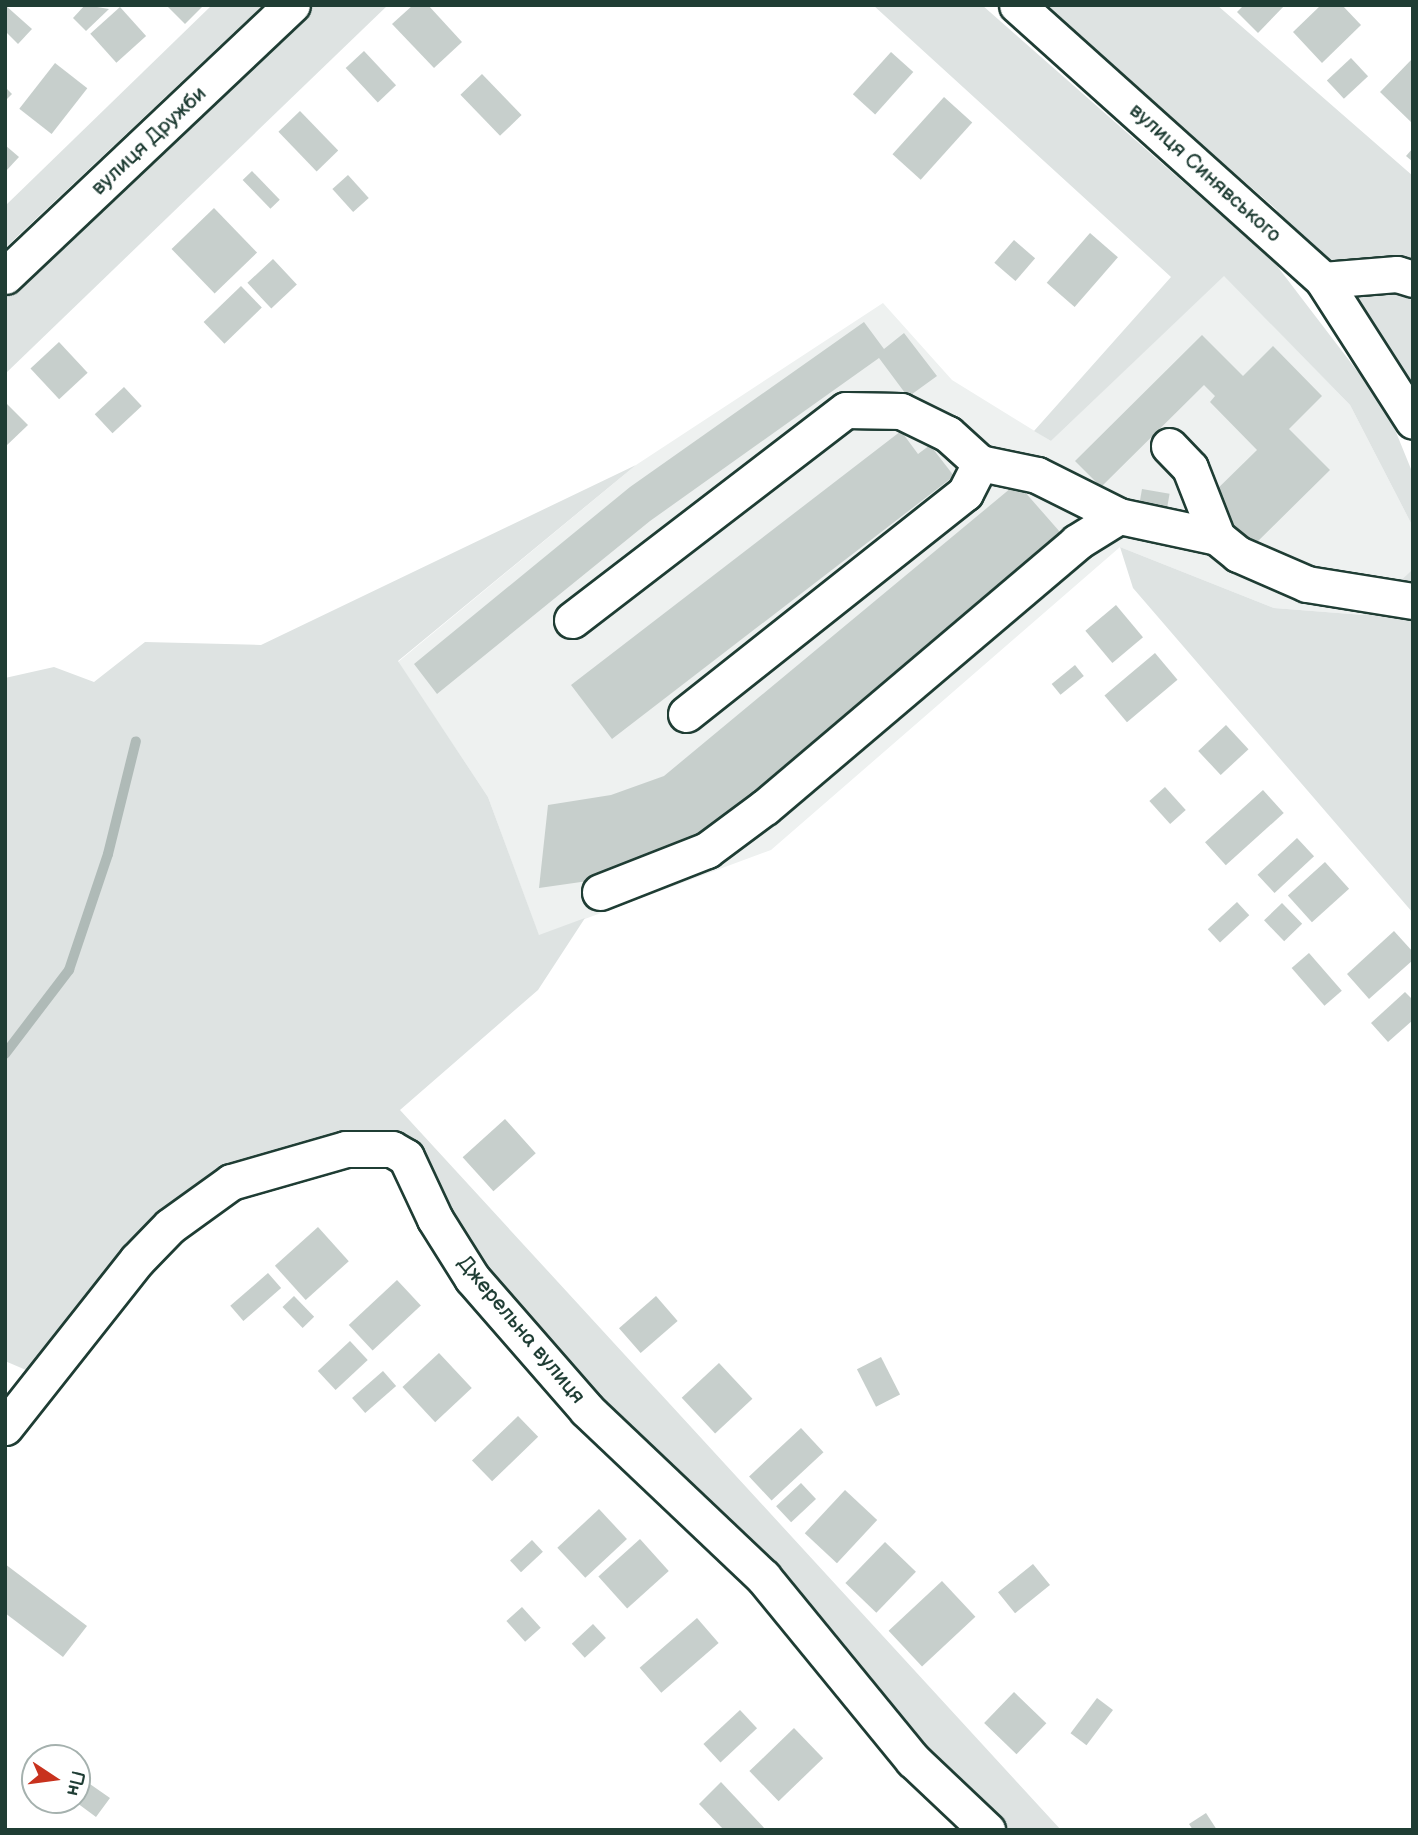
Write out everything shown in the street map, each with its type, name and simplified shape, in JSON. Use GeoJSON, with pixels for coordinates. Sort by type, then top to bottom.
{"type":"FeatureCollection","features":[{"type":"Feature","properties":{"kind":"street","name":"вулиця Дружби"},"geometry":{"type":"LineString","coordinates":[[5,276],[292,5]]}},
{"type":"Feature","properties":{"kind":"street","name":"вулиця Синявського"},"geometry":{"type":"LineString","coordinates":[[1017,5],[1323,280]]}},
{"type":"Feature","properties":{"kind":"street"},"geometry":{"type":"LineString","coordinates":[[1413,279],[1397,274],[1323,280],[1413,421]]}},
{"type":"Feature","properties":{"kind":"street"},"geometry":{"type":"LineString","coordinates":[[572,620],[846,410],[901,411],[948,434],[981,463],[1037,475],[1119,516],[1217,537],[1238,554],[1307,584],[1413,601]]}},
{"type":"Feature","properties":{"kind":"street"},"geometry":{"type":"LineString","coordinates":[[1169,446],[1190,468],[1217,537]]}},
{"type":"Feature","properties":{"kind":"street"},"geometry":{"type":"LineString","coordinates":[[686,714],[965,493],[981,463]]}},
{"type":"Feature","properties":{"kind":"street"},"geometry":{"type":"LineString","coordinates":[[600,892],[707,850],[765,807],[1077,542],[1119,516]]}},
{"type":"Feature","properties":{"kind":"street","name":"Джерельна вулиця"},"geometry":{"type":"LineString","coordinates":[[5,1427],[137,1260],[170,1226],[231,1182],[346,1149],[393,1149],[405,1157],[435,1219],[480,1288],[587,1410],[763,1577],[913,1760],[987,1830]]}},
{"type":"Feature","properties":{"kind":"shaded area"},"geometry":{"type":"Polygon","coordinates":[[[212,5],[263,5],[5,248],[5,206],[212,5]]]}},
{"type":"Feature","properties":{"kind":"shaded area"},"geometry":{"type":"Polygon","coordinates":[[[312,5],[388,5],[5,374],[5,299],[312,5]]]}},
{"type":"Feature","properties":{"kind":"shaded area"},"geometry":{"type":"Polygon","coordinates":[[[873,5],[982,5],[1274,262],[1387,410],[1413,474],[1413,527],[1350,405],[1224,276],[1051,441],[1034,431],[1171,277],[873,5]]]}},
{"type":"Feature","properties":{"kind":"shaded area"},"geometry":{"type":"Polygon","coordinates":[[[1041,5],[1217,5],[1413,176],[1413,264],[1347,266],[1321,257],[1297,239],[1276,209],[1041,5]]]}},
{"type":"Feature","properties":{"kind":"shaded area"},"geometry":{"type":"Polygon","coordinates":[[[1224,275],[1350,405],[1413,527],[1413,569],[1364,615],[1274,608],[1120,547],[771,850],[539,936],[488,797],[398,662],[636,465],[883,303],[952,380],[1051,441],[1224,275]]]}},
{"type":"Feature","properties":{"kind":"shaded area"},"geometry":{"type":"Polygon","coordinates":[[[1363,289],[1413,292],[1413,392],[1353,294],[1363,289]]]}},
{"type":"Feature","properties":{"kind":"shaded area"},"geometry":{"type":"Polygon","coordinates":[[[636,465],[398,661],[488,797],[539,935],[585,918],[538,990],[400,1110],[1061,1830],[1004,1830],[965,1800],[479,1274],[413,1152],[259,1165],[33,1373],[5,1361],[5,678],[54,667],[94,682],[145,642],[261,645],[636,465]]]}},
{"type":"Feature","properties":{"kind":"shaded area"},"geometry":{"type":"Polygon","coordinates":[[[1120,547],[1274,608],[1364,615],[1413,569],[1413,913],[1133,588],[1120,547]]]}},
{"type":"Feature","properties":{"kind":"building"},"geometry":{"type":"Polygon","coordinates":[[[5,5],[32,29],[18,44],[5,31],[5,5]]]}},
{"type":"Feature","properties":{"kind":"building"},"geometry":{"type":"Polygon","coordinates":[[[85,5],[109,9],[86,31],[73,18],[85,5]]]}},
{"type":"Feature","properties":{"kind":"building"},"geometry":{"type":"Polygon","coordinates":[[[166,5],[204,5],[185,24],[166,5]]]}},
{"type":"Feature","properties":{"kind":"building"},"geometry":{"type":"Polygon","coordinates":[[[413,5],[428,5],[462,42],[434,68],[392,24],[413,5]]]}},
{"type":"Feature","properties":{"kind":"building"},"geometry":{"type":"Polygon","coordinates":[[[1244,5],[1285,5],[1258,33],[1237,12],[1244,5]]]}},
{"type":"Feature","properties":{"kind":"building"},"geometry":{"type":"Polygon","coordinates":[[[1321,5],[1342,5],[1361,25],[1322,63],[1293,32],[1321,5]]]}},
{"type":"Feature","properties":{"kind":"building"},"geometry":{"type":"Polygon","coordinates":[[[120,7],[146,36],[116,63],[90,34],[120,7]]]}},
{"type":"Feature","properties":{"kind":"building"},"geometry":{"type":"Polygon","coordinates":[[[364,51],[396,85],[378,102],[346,68],[364,51]]]}},
{"type":"Feature","properties":{"kind":"building"},"geometry":{"type":"Polygon","coordinates":[[[891,52],[913,72],[875,114],[853,94],[891,52]]]}},
{"type":"Feature","properties":{"kind":"building"},"geometry":{"type":"Polygon","coordinates":[[[1351,58],[1368,76],[1344,99],[1327,81],[1351,58]]]}},
{"type":"Feature","properties":{"kind":"building"},"geometry":{"type":"Polygon","coordinates":[[[1413,58],[1413,124],[1380,92],[1413,58]]]}},
{"type":"Feature","properties":{"kind":"building"},"geometry":{"type":"Polygon","coordinates":[[[55,63],[87,88],[52,134],[19,109],[55,63]]]}},
{"type":"Feature","properties":{"kind":"building"},"geometry":{"type":"Polygon","coordinates":[[[482,74],[522,115],[500,136],[460,95],[482,74]]]}},
{"type":"Feature","properties":{"kind":"building"},"geometry":{"type":"Polygon","coordinates":[[[5,87],[12,94],[5,101],[5,87]]]}},
{"type":"Feature","properties":{"kind":"building"},"geometry":{"type":"Polygon","coordinates":[[[944,97],[972,122],[921,180],[892,154],[944,97]]]}},
{"type":"Feature","properties":{"kind":"building"},"geometry":{"type":"Polygon","coordinates":[[[300,111],[338,151],[317,171],[278,132],[300,111]]]}},
{"type":"Feature","properties":{"kind":"building"},"geometry":{"type":"Polygon","coordinates":[[[5,145],[19,157],[5,172],[5,145]]]}},
{"type":"Feature","properties":{"kind":"building"},"geometry":{"type":"Polygon","coordinates":[[[1413,148],[1413,162],[1406,156],[1413,148]]]}},
{"type":"Feature","properties":{"kind":"building"},"geometry":{"type":"Polygon","coordinates":[[[252,171],[280,200],[270,209],[243,180],[252,171]]]}},
{"type":"Feature","properties":{"kind":"building"},"geometry":{"type":"Polygon","coordinates":[[[348,175],[369,198],[353,212],[332,189],[348,175]]]}},
{"type":"Feature","properties":{"kind":"building"},"geometry":{"type":"Polygon","coordinates":[[[214,208],[257,253],[215,294],[172,249],[214,208]]]}},
{"type":"Feature","properties":{"kind":"building"},"geometry":{"type":"Polygon","coordinates":[[[1090,233],[1118,257],[1075,307],[1047,283],[1090,233]]]}},
{"type":"Feature","properties":{"kind":"building"},"geometry":{"type":"Polygon","coordinates":[[[1014,240],[1035,258],[1015,281],[994,263],[1014,240]]]}},
{"type":"Feature","properties":{"kind":"building"},"geometry":{"type":"Polygon","coordinates":[[[273,259],[297,285],[271,308],[247,283],[273,259]]]}},
{"type":"Feature","properties":{"kind":"building"},"geometry":{"type":"Polygon","coordinates":[[[241,286],[262,308],[224,344],[204,322],[241,286]]]}},
{"type":"Feature","properties":{"kind":"building"},"geometry":{"type":"Polygon","coordinates":[[[864,322],[884,349],[904,333],[937,376],[908,397],[879,358],[650,521],[437,694],[414,664],[630,487],[864,322]]]}},
{"type":"Feature","properties":{"kind":"building"},"geometry":{"type":"Polygon","coordinates":[[[1202,335],[1243,376],[1273,346],[1322,396],[1289,429],[1330,470],[1254,545],[1208,498],[1257,450],[1210,402],[1215,396],[1204,385],[1101,487],[1075,461],[1202,335]]]}},
{"type":"Feature","properties":{"kind":"building"},"geometry":{"type":"Polygon","coordinates":[[[59,342],[88,373],[59,399],[30,369],[59,342]]]}},
{"type":"Feature","properties":{"kind":"building"},"geometry":{"type":"Polygon","coordinates":[[[124,387],[142,406],[112,433],[95,414],[124,387]]]}},
{"type":"Feature","properties":{"kind":"building"},"geometry":{"type":"Polygon","coordinates":[[[5,402],[28,425],[5,447],[5,402]]]}},
{"type":"Feature","properties":{"kind":"building"},"geometry":{"type":"Polygon","coordinates":[[[901,431],[918,454],[930,445],[954,476],[612,739],[571,685],[901,431]]]}},
{"type":"Feature","properties":{"kind":"building"},"geometry":{"type":"Polygon","coordinates":[[[1017,483],[1067,540],[732,820],[609,878],[539,888],[548,805],[611,795],[664,776],[1017,483]]]}},
{"type":"Feature","properties":{"kind":"building"},"geometry":{"type":"Polygon","coordinates":[[[1142,489],[1170,494],[1166,512],[1139,507],[1142,489]]]}},
{"type":"Feature","properties":{"kind":"building"},"geometry":{"type":"Polygon","coordinates":[[[1116,605],[1143,637],[1112,663],[1085,631],[1116,605]]]}},
{"type":"Feature","properties":{"kind":"building"},"geometry":{"type":"Polygon","coordinates":[[[1155,653],[1177,680],[1127,722],[1104,695],[1155,653]]]}},
{"type":"Feature","properties":{"kind":"building"},"geometry":{"type":"Polygon","coordinates":[[[1075,665],[1084,676],[1060,695],[1052,684],[1075,665]]]}},
{"type":"Feature","properties":{"kind":"building"},"geometry":{"type":"Polygon","coordinates":[[[1226,725],[1249,749],[1221,775],[1198,751],[1226,725]]]}},
{"type":"Feature","properties":{"kind":"building"},"geometry":{"type":"Polygon","coordinates":[[[1165,787],[1186,810],[1170,824],[1149,801],[1165,787]]]}},
{"type":"Feature","properties":{"kind":"building"},"geometry":{"type":"Polygon","coordinates":[[[1263,790],[1284,813],[1226,865],[1205,842],[1263,790]]]}},
{"type":"Feature","properties":{"kind":"building"},"geometry":{"type":"Polygon","coordinates":[[[1297,838],[1314,856],[1275,893],[1258,875],[1297,838]]]}},
{"type":"Feature","properties":{"kind":"building"},"geometry":{"type":"Polygon","coordinates":[[[1325,862],[1349,889],[1312,922],[1288,895],[1325,862]]]}},
{"type":"Feature","properties":{"kind":"building"},"geometry":{"type":"Polygon","coordinates":[[[1237,902],[1249,915],[1220,942],[1208,929],[1237,902]]]}},
{"type":"Feature","properties":{"kind":"building"},"geometry":{"type":"Polygon","coordinates":[[[1282,903],[1302,924],[1284,941],[1264,920],[1282,903]]]}},
{"type":"Feature","properties":{"kind":"building"},"geometry":{"type":"Polygon","coordinates":[[[1394,931],[1413,952],[1413,960],[1369,999],[1347,974],[1394,931]]]}},
{"type":"Feature","properties":{"kind":"building"},"geometry":{"type":"Polygon","coordinates":[[[1309,953],[1342,991],[1324,1006],[1292,968],[1309,953]]]}},
{"type":"Feature","properties":{"kind":"building"},"geometry":{"type":"Polygon","coordinates":[[[1405,992],[1413,1000],[1413,1020],[1388,1042],[1371,1023],[1405,992]]]}},
{"type":"Feature","properties":{"kind":"building"},"geometry":{"type":"Polygon","coordinates":[[[505,1119],[536,1153],[493,1191],[463,1157],[505,1119]]]}},
{"type":"Feature","properties":{"kind":"building"},"geometry":{"type":"Polygon","coordinates":[[[318,1227],[349,1261],[306,1300],[275,1266],[318,1227]]]}},
{"type":"Feature","properties":{"kind":"building"},"geometry":{"type":"Polygon","coordinates":[[[268,1273],[281,1288],[243,1321],[230,1306],[268,1273]]]}},
{"type":"Feature","properties":{"kind":"building"},"geometry":{"type":"Polygon","coordinates":[[[397,1280],[421,1306],[373,1351],[349,1325],[397,1280]]]}},
{"type":"Feature","properties":{"kind":"building"},"geometry":{"type":"Polygon","coordinates":[[[294,1296],[314,1317],[303,1328],[282,1307],[294,1296]]]}},
{"type":"Feature","properties":{"kind":"building"},"geometry":{"type":"Polygon","coordinates":[[[656,1296],[678,1321],[641,1353],[619,1328],[656,1296]]]}},
{"type":"Feature","properties":{"kind":"building"},"geometry":{"type":"Polygon","coordinates":[[[350,1341],[368,1360],[336,1390],[318,1371],[350,1341]]]}},
{"type":"Feature","properties":{"kind":"building"},"geometry":{"type":"Polygon","coordinates":[[[439,1353],[472,1388],[435,1422],[402,1387],[439,1353]]]}},
{"type":"Feature","properties":{"kind":"building"},"geometry":{"type":"Polygon","coordinates":[[[881,1357],[900,1394],[876,1407],[857,1369],[881,1357]]]}},
{"type":"Feature","properties":{"kind":"building"},"geometry":{"type":"Polygon","coordinates":[[[719,1363],[752,1399],[715,1434],[682,1398],[719,1363]]]}},
{"type":"Feature","properties":{"kind":"building"},"geometry":{"type":"Polygon","coordinates":[[[383,1371],[396,1386],[365,1413],[352,1398],[383,1371]]]}},
{"type":"Feature","properties":{"kind":"building"},"geometry":{"type":"Polygon","coordinates":[[[518,1416],[538,1437],[492,1481],[472,1460],[518,1416]]]}},
{"type":"Feature","properties":{"kind":"building"},"geometry":{"type":"Polygon","coordinates":[[[801,1428],[824,1452],[772,1501],[749,1476],[801,1428]]]}},
{"type":"Feature","properties":{"kind":"building"},"geometry":{"type":"Polygon","coordinates":[[[801,1483],[816,1499],[791,1522],[776,1506],[801,1483]]]}},
{"type":"Feature","properties":{"kind":"building"},"geometry":{"type":"Polygon","coordinates":[[[845,1490],[877,1520],[837,1563],[805,1533],[845,1490]]]}},
{"type":"Feature","properties":{"kind":"building"},"geometry":{"type":"Polygon","coordinates":[[[599,1509],[627,1539],[585,1578],[557,1548],[599,1509]]]}},
{"type":"Feature","properties":{"kind":"building"},"geometry":{"type":"Polygon","coordinates":[[[640,1539],[669,1571],[627,1608],[598,1576],[640,1539]]]}},
{"type":"Feature","properties":{"kind":"building"},"geometry":{"type":"Polygon","coordinates":[[[532,1540],[543,1552],[521,1572],[510,1560],[532,1540]]]}},
{"type":"Feature","properties":{"kind":"building"},"geometry":{"type":"Polygon","coordinates":[[[885,1542],[916,1572],[876,1613],[845,1583],[885,1542]]]}},
{"type":"Feature","properties":{"kind":"building"},"geometry":{"type":"Polygon","coordinates":[[[5,1564],[87,1626],[63,1657],[5,1613],[5,1564]]]}},
{"type":"Feature","properties":{"kind":"building"},"geometry":{"type":"Polygon","coordinates":[[[1033,1564],[1050,1585],[1015,1613],[998,1592],[1033,1564]]]}},
{"type":"Feature","properties":{"kind":"building"},"geometry":{"type":"Polygon","coordinates":[[[942,1581],[975,1617],[922,1667],[889,1631],[942,1581]]]}},
{"type":"Feature","properties":{"kind":"building"},"geometry":{"type":"Polygon","coordinates":[[[522,1607],[541,1628],[525,1642],[506,1621],[522,1607]]]}},
{"type":"Feature","properties":{"kind":"building"},"geometry":{"type":"Polygon","coordinates":[[[697,1618],[719,1643],[661,1693],[640,1668],[697,1618]]]}},
{"type":"Feature","properties":{"kind":"building"},"geometry":{"type":"Polygon","coordinates":[[[593,1624],[606,1638],[585,1658],[572,1644],[593,1624]]]}},
{"type":"Feature","properties":{"kind":"building"},"geometry":{"type":"Polygon","coordinates":[[[1014,1692],[1046,1723],[1016,1754],[984,1723],[1014,1692]]]}},
{"type":"Feature","properties":{"kind":"building"},"geometry":{"type":"Polygon","coordinates":[[[1097,1698],[1113,1710],[1086,1745],[1071,1733],[1097,1698]]]}},
{"type":"Feature","properties":{"kind":"building"},"geometry":{"type":"Polygon","coordinates":[[[740,1710],[757,1728],[720,1762],[703,1744],[740,1710]]]}},
{"type":"Feature","properties":{"kind":"building"},"geometry":{"type":"Polygon","coordinates":[[[794,1728],[823,1758],[779,1801],[749,1771],[794,1728]]]}},
{"type":"Feature","properties":{"kind":"building"},"geometry":{"type":"Polygon","coordinates":[[[721,1782],[766,1830],[724,1830],[699,1804],[721,1782]]]}},
{"type":"Feature","properties":{"kind":"building"},"geometry":{"type":"Polygon","coordinates":[[[91,1785],[110,1798],[96,1817],[91,1813],[91,1785]]]}},
{"type":"Feature","properties":{"kind":"building"},"geometry":{"type":"Polygon","coordinates":[[[1206,1813],[1217,1830],[1193,1830],[1189,1824],[1206,1813]]]}},
{"type":"Feature","properties":{"kind":"waterway"},"geometry":{"type":"LineString","coordinates":[[5,1054],[69,970],[108,854],[136,741]]}}]}
